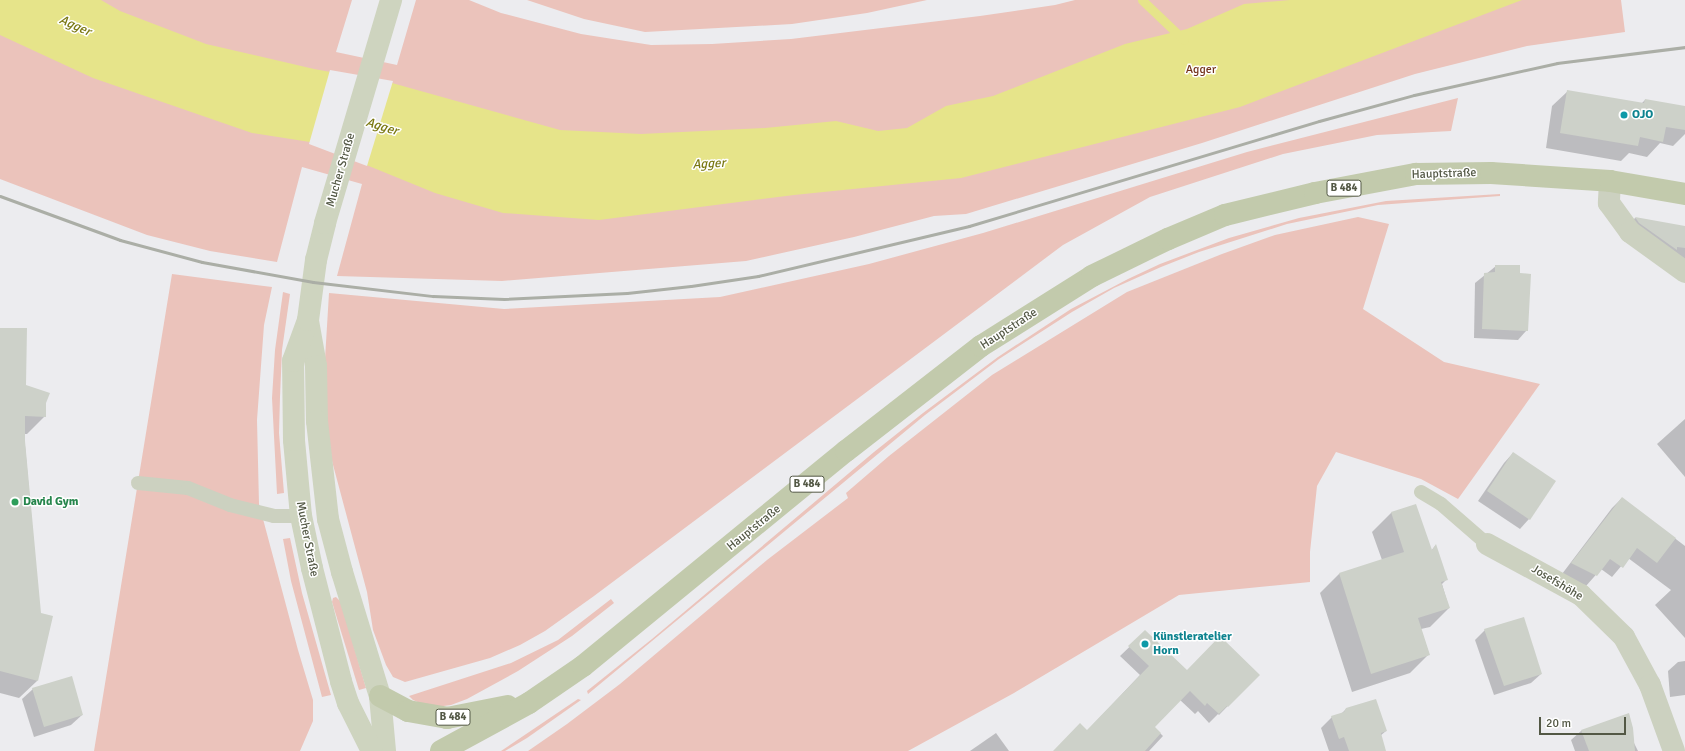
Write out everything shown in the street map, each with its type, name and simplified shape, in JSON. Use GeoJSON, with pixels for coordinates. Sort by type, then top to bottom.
{"type":"FeatureCollection","features":[{"type":"Feature","properties":{"kind":"main road","name":"Mucher Straße"},"geometry":{"type":"LineString","coordinates":[[372,751],[348,703],[341,681],[300,516],[294,440],[293,361],[308,320],[316,260],[325,223],[389,5]]}},
{"type":"Feature","properties":{"kind":"main road","name":"Hauptstraße"},"geometry":{"type":"LineString","coordinates":[[441,751],[529,702],[588,662],[846,451],[981,346],[1092,276],[1168,239],[1225,215],[1315,193],[1416,174],[1491,173],[1610,181],[1685,194]]}},
{"type":"Feature","properties":{"kind":"main road","name":"Mucher Straße"},"geometry":{"type":"LineString","coordinates":[[308,320],[316,366],[316,421],[328,520],[342,572],[380,696],[385,751]]}},
{"type":"Feature","properties":{"kind":"main road","name":"B 484"},"geometry":{"type":"LineString","coordinates":[[380,696],[408,711],[446,718],[529,702]]}},
{"type":"Feature","properties":{"kind":"street"},"geometry":{"type":"LineString","coordinates":[[1610,181],[1609,203],[1630,232],[1685,272]]}},
{"type":"Feature","properties":{"kind":"street","name":"Josefshöhe"},"geometry":{"type":"LineString","coordinates":[[1487,544],[1581,595],[1624,636],[1650,685],[1674,751]]}},
{"type":"Feature","properties":{"kind":"lane"},"geometry":{"type":"LineString","coordinates":[[138,483],[188,488],[230,505],[274,516],[300,516]]}},
{"type":"Feature","properties":{"kind":"lane","name":"Josefshöhe"},"geometry":{"type":"LineString","coordinates":[[1421,492],[1441,504],[1487,544]]}},
{"type":"Feature","properties":{"kind":"green space","name":"Agger"},"geometry":{"type":"Polygon","coordinates":[[[0,0],[352,0],[336,52],[397,65],[416,0],[469,0],[501,13],[581,34],[651,45],[712,44],[791,39],[980,16],[1055,5],[1075,0],[1621,0],[1625,32],[1527,46],[1415,74],[1202,143],[966,214],[934,216],[854,237],[746,261],[502,281],[337,276],[362,184],[302,167],[277,262],[210,251],[147,235],[0,179],[0,0]]]}},
{"type":"Feature","properties":{"kind":"green space"},"geometry":{"type":"Polygon","coordinates":[[[527,0],[927,0],[867,13],[792,24],[645,32],[584,19],[527,0]]]}},
{"type":"Feature","properties":{"kind":"green space"},"geometry":{"type":"Polygon","coordinates":[[[1458,98],[1451,131],[1377,135],[1283,154],[1150,197],[1063,245],[594,596],[545,631],[520,645],[490,658],[405,682],[393,677],[386,665],[373,630],[367,592],[332,461],[326,413],[325,359],[329,293],[504,309],[720,297],[869,264],[983,233],[1247,152],[1458,98]]]}},
{"type":"Feature","properties":{"kind":"green space"},"geometry":{"type":"Polygon","coordinates":[[[1500,194],[1500,196],[1378,205],[1287,224],[1199,252],[1114,288],[1072,312],[999,359],[925,415],[588,694],[587,691],[652,639],[874,452],[998,357],[1071,309],[1160,264],[1229,238],[1299,218],[1386,201],[1500,194]]]}},
{"type":"Feature","properties":{"kind":"green space"},"geometry":{"type":"Polygon","coordinates":[[[1358,217],[1389,224],[1363,309],[1444,362],[1540,384],[1458,499],[1421,479],[1336,452],[1317,486],[1310,552],[1310,582],[1179,595],[1014,693],[908,751],[528,751],[620,684],[767,560],[848,498],[846,493],[889,456],[992,375],[1127,292],[1222,254],[1275,235],[1358,217]]]}},
{"type":"Feature","properties":{"kind":"green space"},"geometry":{"type":"Polygon","coordinates":[[[172,274],[272,287],[264,325],[257,420],[259,504],[313,700],[313,721],[300,751],[94,751],[172,274]]]}},
{"type":"Feature","properties":{"kind":"green space"},"geometry":{"type":"Polygon","coordinates":[[[283,292],[290,294],[282,350],[280,397],[279,433],[284,493],[277,494],[272,398],[275,350],[283,292]]]}},
{"type":"Feature","properties":{"kind":"green space"},"geometry":{"type":"Polygon","coordinates":[[[290,538],[302,593],[331,695],[322,697],[291,581],[283,539],[290,538]]]}},
{"type":"Feature","properties":{"kind":"green space"},"geometry":{"type":"Polygon","coordinates":[[[336,597],[340,601],[343,609],[366,688],[359,690],[332,602],[333,598],[336,597]]]}},
{"type":"Feature","properties":{"kind":"green space"},"geometry":{"type":"Polygon","coordinates":[[[611,599],[614,603],[572,636],[518,671],[467,699],[451,705],[436,707],[422,704],[413,700],[409,696],[511,663],[558,640],[611,599]]]}},
{"type":"Feature","properties":{"kind":"green space"},"geometry":{"type":"Polygon","coordinates":[[[578,699],[581,700],[527,738],[505,751],[501,751],[578,699]]]}},
{"type":"Feature","properties":{"kind":"water","name":"Agger"},"geometry":{"type":"Polygon","coordinates":[[[0,0],[101,0],[120,11],[206,44],[314,69],[392,83],[560,130],[641,134],[765,128],[836,121],[878,131],[907,128],[946,106],[993,96],[1125,44],[1187,29],[1244,4],[1290,0],[1522,0],[1240,107],[961,178],[794,195],[599,220],[503,213],[435,193],[310,142],[252,133],[93,78],[0,35],[0,0]]]}},
{"type":"Feature","properties":{"kind":"pier"},"geometry":{"type":"Polygon","coordinates":[[[330,70],[393,81],[367,166],[309,144],[330,70]]]}},
{"type":"Feature","properties":{"kind":"building","name":"OJO"},"geometry":{"type":"Polygon","coordinates":[[[1567,90],[1644,103],[1645,99],[1685,106],[1685,130],[1666,127],[1663,142],[1640,137],[1638,146],[1560,133],[1567,90]]]}},
{"type":"Feature","properties":{"kind":"building"},"geometry":{"type":"Polygon","coordinates":[[[1635,217],[1685,226],[1685,248],[1677,247],[1677,250],[1639,223],[1635,217]]]}},
{"type":"Feature","properties":{"kind":"building"},"geometry":{"type":"Polygon","coordinates":[[[1495,265],[1520,265],[1520,273],[1531,274],[1528,331],[1482,329],[1484,273],[1495,272],[1495,265]]]}},
{"type":"Feature","properties":{"kind":"building"},"geometry":{"type":"Polygon","coordinates":[[[0,328],[27,328],[26,385],[50,393],[46,403],[46,417],[25,416],[25,441],[41,613],[53,616],[38,681],[0,671],[0,328]]]}},
{"type":"Feature","properties":{"kind":"building"},"geometry":{"type":"Polygon","coordinates":[[[1513,452],[1556,481],[1530,520],[1487,491],[1513,452]]]}},
{"type":"Feature","properties":{"kind":"building"},"geometry":{"type":"Polygon","coordinates":[[[1622,497],[1676,538],[1657,563],[1637,548],[1623,568],[1610,559],[1597,576],[1571,563],[1622,497]]]}},
{"type":"Feature","properties":{"kind":"building"},"geometry":{"type":"Polygon","coordinates":[[[1416,504],[1432,550],[1436,544],[1448,580],[1441,582],[1450,608],[1418,618],[1430,655],[1371,674],[1339,573],[1404,552],[1391,512],[1416,504]]]}},
{"type":"Feature","properties":{"kind":"building"},"geometry":{"type":"Polygon","coordinates":[[[1524,617],[1542,674],[1504,686],[1484,629],[1524,617]]]}},
{"type":"Feature","properties":{"kind":"building"},"geometry":{"type":"Polygon","coordinates":[[[1145,630],[1187,670],[1220,636],[1260,675],[1219,714],[1207,703],[1205,706],[1190,691],[1155,727],[1161,733],[1145,751],[1053,751],[1080,723],[1087,730],[1149,666],[1128,646],[1145,630]]]}},
{"type":"Feature","properties":{"kind":"building"},"geometry":{"type":"Polygon","coordinates":[[[72,676],[83,715],[44,727],[32,688],[72,676]]]}},
{"type":"Feature","properties":{"kind":"building"},"geometry":{"type":"Polygon","coordinates":[[[1376,699],[1387,731],[1381,733],[1386,751],[1349,751],[1344,737],[1339,739],[1331,716],[1344,712],[1346,708],[1376,699]]]}},
{"type":"Feature","properties":{"kind":"building"},"geometry":{"type":"Polygon","coordinates":[[[1629,713],[1633,728],[1635,751],[1589,751],[1581,730],[1629,713]]]}},
{"type":"Feature","properties":{"kind":"waterway"},"geometry":{"type":"LineString","coordinates":[[1142,0],[1184,40]]}},
{"type":"Feature","properties":{"kind":"railway"},"geometry":{"type":"LineString","coordinates":[[0,196],[120,240],[202,262],[313,282],[433,296],[504,299],[627,293],[691,286],[758,276],[969,226],[1319,121],[1414,95],[1557,63],[1685,47]]}},
{"type":"Feature","properties":{"kind":"place","name":"OJO"},"geometry":{"type":"Point","coordinates":[1624,115]}},
{"type":"Feature","properties":{"kind":"place","name":"David Gym"},"geometry":{"type":"Point","coordinates":[15,502]}},
{"type":"Feature","properties":{"kind":"place","name":"Künstleratelier Horn"},"geometry":{"type":"Point","coordinates":[1145,644]}}]}
